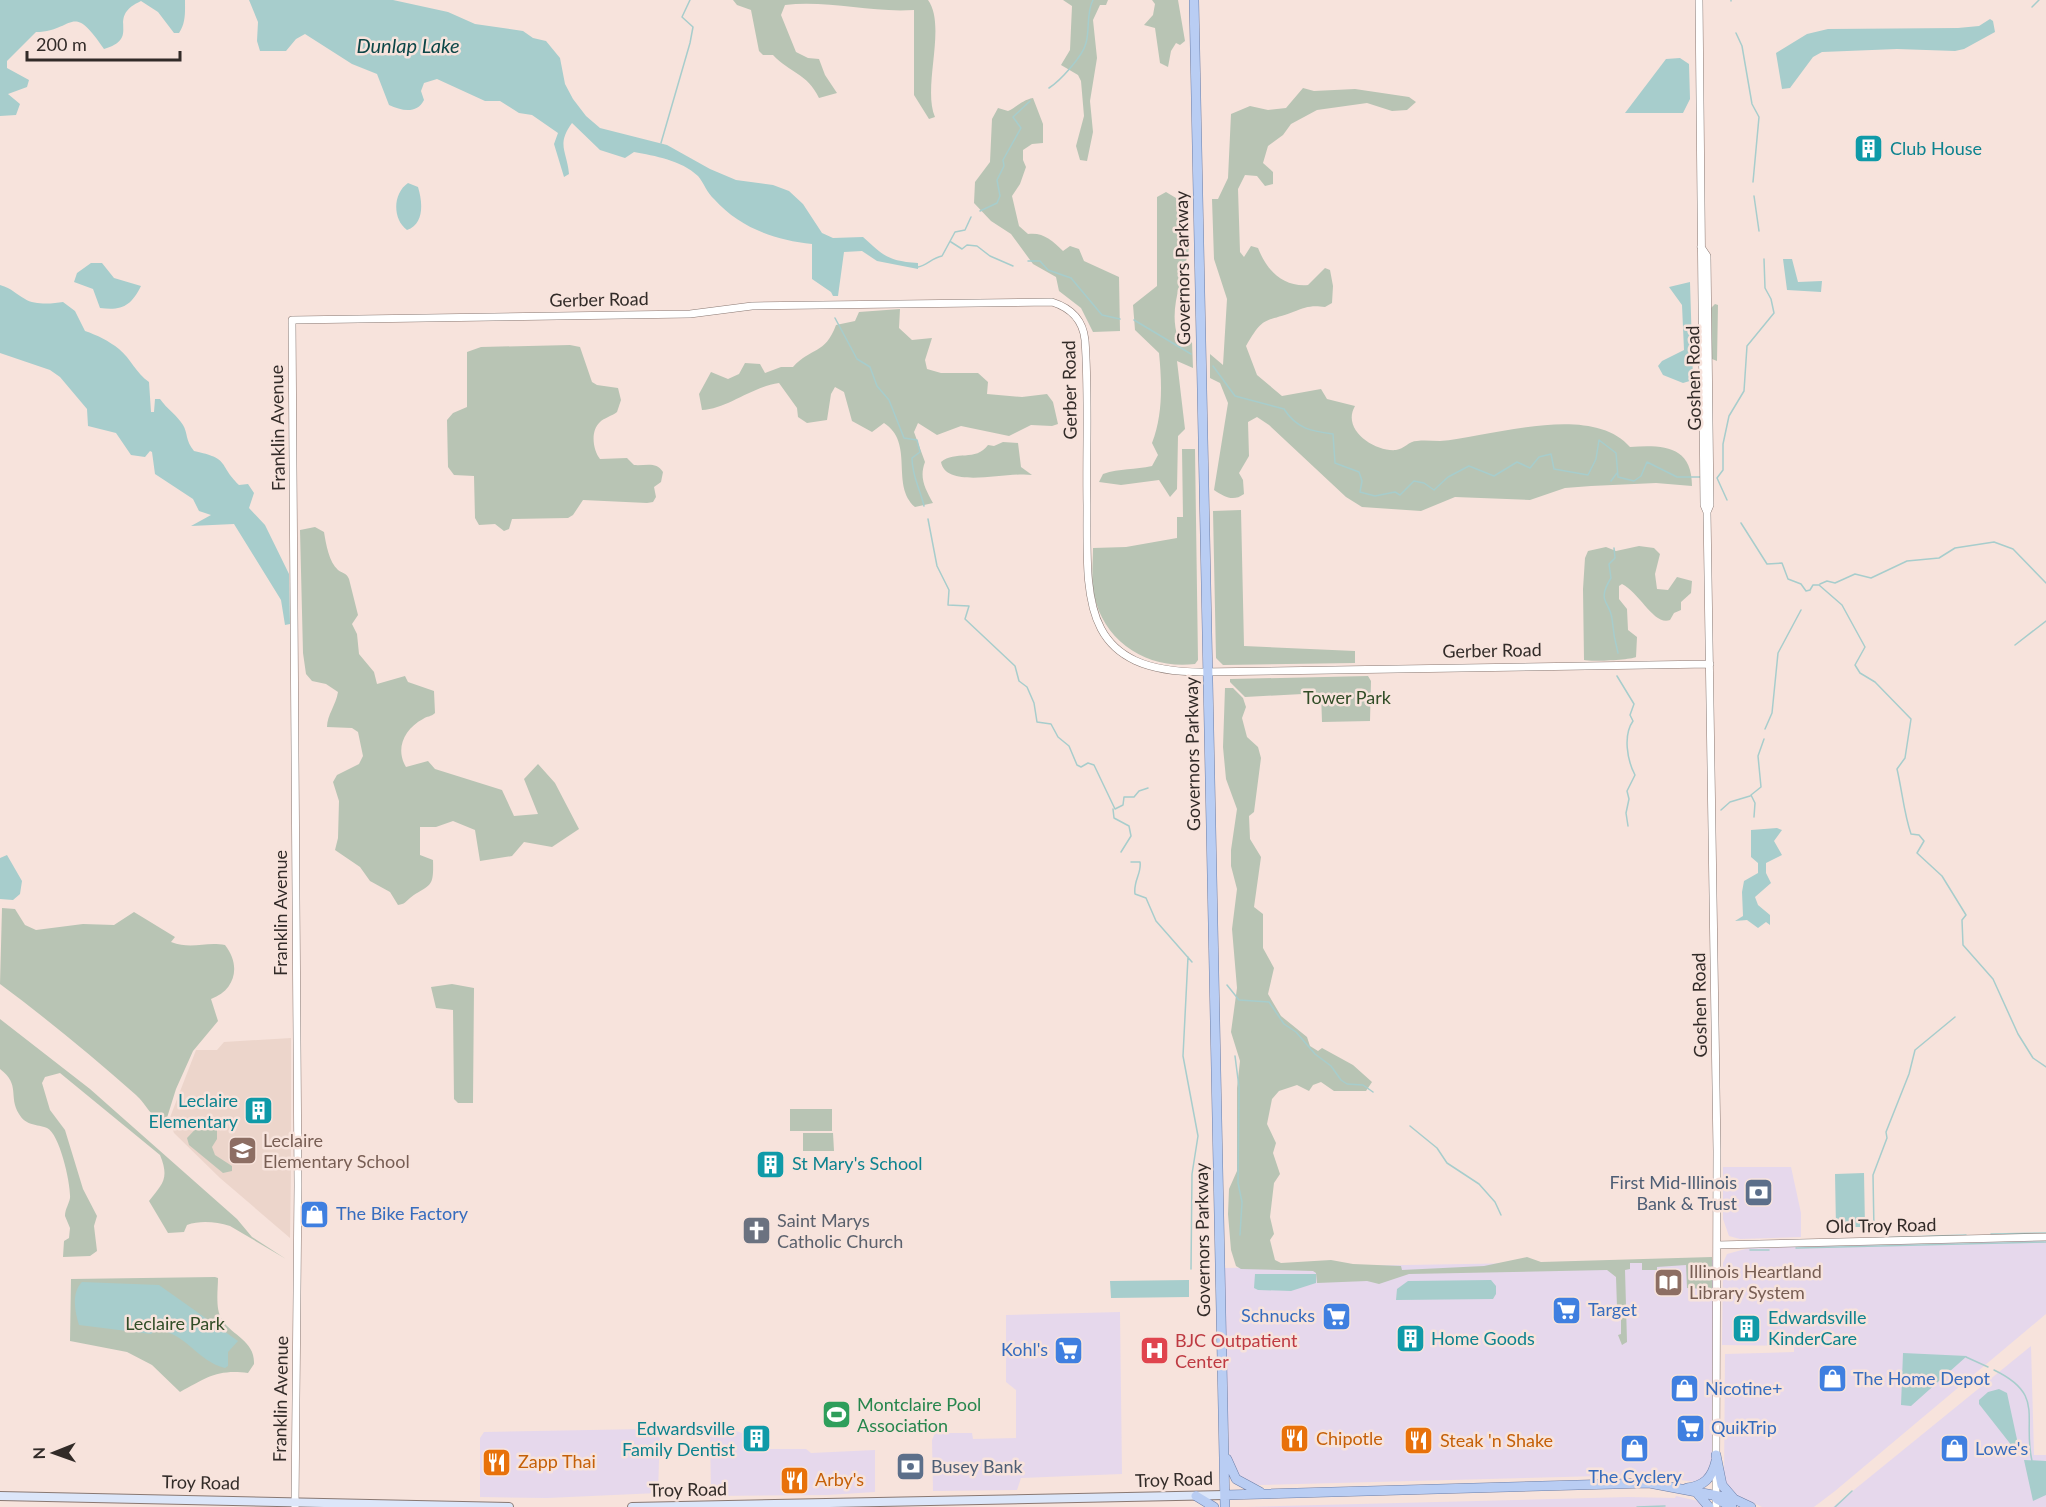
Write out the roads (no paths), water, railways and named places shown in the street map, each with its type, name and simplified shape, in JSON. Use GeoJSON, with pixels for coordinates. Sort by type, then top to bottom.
{"type":"FeatureCollection","features":[{"type":"Feature","properties":{"kind":"main road","name":"Governors Parkway"},"geometry":{"type":"LineString","coordinates":[[1194,0],[1225,1507]]}},
{"type":"Feature","properties":{"kind":"main road"},"geometry":{"type":"LineString","coordinates":[[1224,1452],[1236,1479],[1262,1493]]}},
{"type":"Feature","properties":{"kind":"main road"},"geometry":{"type":"LineString","coordinates":[[1688,1489],[1708,1479],[1716,1457]]}},
{"type":"Feature","properties":{"kind":"main road"},"geometry":{"type":"LineString","coordinates":[[1716,1457],[1722,1485],[1733,1503]]}},
{"type":"Feature","properties":{"kind":"main road","name":"Troy Road"},"geometry":{"type":"LineString","coordinates":[[632,1507],[1196,1496],[1627,1483],[1688,1489],[1715,1502],[1751,1507]]}},
{"type":"Feature","properties":{"kind":"main road"},"geometry":{"type":"LineString","coordinates":[[1688,1489],[1709,1507]]}},
{"type":"Feature","properties":{"kind":"main road","name":"Troy Road"},"geometry":{"type":"LineString","coordinates":[[0,1496],[295,1505],[509,1507]]}},
{"type":"Feature","properties":{"kind":"main road"},"geometry":{"type":"LineString","coordinates":[[1196,1496],[1214,1507]]}},
{"type":"Feature","properties":{"kind":"street","name":"Goshen Road"},"geometry":{"type":"LineString","coordinates":[[1700,0],[1700,244],[1707,256],[1710,505],[1707,512],[1717,1245],[1715,1502]]}},
{"type":"Feature","properties":{"kind":"street","name":"Gerber Road"},"geometry":{"type":"LineString","coordinates":[[292,320],[681,314],[752,306],[815,304],[1025,301],[1059,304],[1079,320],[1085,340],[1087,574],[1093,612],[1109,639],[1138,663],[1164,671],[1207,672],[1710,664]]}},
{"type":"Feature","properties":{"kind":"street","name":"Franklin Avenue"},"geometry":{"type":"LineString","coordinates":[[292,320],[298,1174],[295,1505]]}},
{"type":"Feature","properties":{"kind":"street","name":"Old Troy Road"},"geometry":{"type":"LineString","coordinates":[[1717,1245],[2046,1237]]}},
{"type":"Feature","properties":{"kind":"water"},"geometry":{"type":"Polygon","coordinates":[[[0,0],[185,0],[185,17],[179,33],[174,33],[158,12],[141,1],[130,7],[125,14],[121,39],[104,49],[93,34],[78,22],[36,32],[7,61],[7,68],[29,80],[27,87],[8,94],[20,104],[16,115],[0,116],[0,0]]]}},
{"type":"Feature","properties":{"kind":"water","name":"Dunlap Lake"},"geometry":{"type":"Polygon","coordinates":[[[249,0],[393,0],[448,12],[475,24],[523,31],[533,38],[546,41],[560,58],[565,84],[573,99],[586,116],[600,128],[667,145],[710,169],[736,180],[773,185],[789,191],[803,204],[822,233],[833,238],[863,237],[876,249],[893,259],[918,263],[918,269],[877,261],[862,251],[844,252],[838,296],[833,296],[831,292],[812,279],[812,244],[772,236],[735,218],[709,194],[698,176],[684,166],[634,152],[625,158],[600,150],[572,123],[563,143],[569,174],[564,177],[554,144],[558,133],[532,115],[519,113],[500,101],[485,101],[437,79],[424,83],[421,91],[424,100],[417,108],[399,109],[389,105],[377,74],[352,64],[305,34],[296,39],[286,51],[260,51],[257,41],[258,22],[249,0]]]}},
{"type":"Feature","properties":{"kind":"water"},"geometry":{"type":"Polygon","coordinates":[[[1990,19],[1993,21],[1995,32],[1964,49],[1955,51],[1897,49],[1822,52],[1813,57],[1790,88],[1782,89],[1776,53],[1807,34],[1828,29],[1958,28],[1979,26],[1990,19]]]}},
{"type":"Feature","properties":{"kind":"water"},"geometry":{"type":"Polygon","coordinates":[[[1680,58],[1689,64],[1690,99],[1683,113],[1625,113],[1666,59],[1680,58]]]}},
{"type":"Feature","properties":{"kind":"water"},"geometry":{"type":"Polygon","coordinates":[[[408,183],[418,187],[421,212],[417,223],[407,230],[399,219],[396,206],[399,193],[408,183]]]}},
{"type":"Feature","properties":{"kind":"water"},"geometry":{"type":"Polygon","coordinates":[[[1783,259],[1792,259],[1798,282],[1822,281],[1821,292],[1787,290],[1783,259]]]}},
{"type":"Feature","properties":{"kind":"water"},"geometry":{"type":"Polygon","coordinates":[[[91,263],[102,263],[114,278],[141,286],[129,303],[120,308],[100,308],[93,289],[74,282],[77,273],[91,263]]]}},
{"type":"Feature","properties":{"kind":"water"},"geometry":{"type":"Polygon","coordinates":[[[1690,282],[1693,380],[1683,383],[1663,375],[1658,366],[1662,361],[1684,350],[1682,305],[1669,287],[1690,282]]]}},
{"type":"Feature","properties":{"kind":"water"},"geometry":{"type":"Polygon","coordinates":[[[0,285],[29,301],[43,304],[63,302],[75,311],[85,331],[103,338],[119,349],[149,382],[151,412],[154,412],[155,399],[160,399],[183,425],[194,451],[219,459],[239,485],[248,484],[254,493],[249,508],[265,525],[289,574],[290,624],[285,625],[281,600],[234,524],[191,526],[211,515],[199,511],[193,499],[155,474],[152,452],[150,451],[145,457],[131,455],[116,433],[88,426],[87,409],[60,377],[50,370],[0,353],[0,285]]]}},
{"type":"Feature","properties":{"kind":"water"},"geometry":{"type":"Polygon","coordinates":[[[1777,828],[1782,830],[1774,841],[1782,855],[1766,863],[1766,873],[1771,883],[1755,897],[1758,905],[1770,915],[1770,925],[1766,922],[1758,928],[1747,920],[1735,921],[1743,916],[1744,881],[1758,873],[1758,863],[1751,857],[1751,830],[1777,828]]]}},
{"type":"Feature","properties":{"kind":"water"},"geometry":{"type":"Polygon","coordinates":[[[7,855],[22,881],[20,894],[13,900],[0,899],[0,858],[7,855]]]}},
{"type":"Feature","properties":{"kind":"water"},"geometry":{"type":"Polygon","coordinates":[[[1864,1173],[1865,1227],[1836,1227],[1835,1174],[1864,1173]]]}},
{"type":"Feature","properties":{"kind":"water"},"geometry":{"type":"Polygon","coordinates":[[[1255,1274],[1316,1274],[1316,1283],[1291,1291],[1258,1290],[1254,1288],[1255,1274]]]}},
{"type":"Feature","properties":{"kind":"water"},"geometry":{"type":"Polygon","coordinates":[[[1189,1280],[1189,1297],[1111,1298],[1110,1281],[1189,1280]]]}},
{"type":"Feature","properties":{"kind":"water"},"geometry":{"type":"Polygon","coordinates":[[[1491,1280],[1496,1286],[1493,1299],[1396,1300],[1397,1289],[1408,1281],[1491,1280]]]}},
{"type":"Feature","properties":{"kind":"water"},"geometry":{"type":"Polygon","coordinates":[[[82,1282],[159,1285],[238,1341],[228,1352],[228,1366],[225,1368],[215,1365],[182,1340],[164,1331],[154,1331],[151,1334],[79,1325],[75,1297],[82,1282]]]}},
{"type":"Feature","properties":{"kind":"water"},"geometry":{"type":"Polygon","coordinates":[[[1903,1353],[1967,1356],[1911,1406],[1901,1405],[1903,1353]]]}},
{"type":"Feature","properties":{"kind":"water"},"geometry":{"type":"Polygon","coordinates":[[[1999,1389],[2007,1393],[2018,1444],[2012,1446],[1979,1404],[1979,1400],[1988,1392],[1999,1389]]]}},
{"type":"Feature","properties":{"kind":"water"},"geometry":{"type":"Polygon","coordinates":[[[2024,1460],[2046,1461],[2046,1495],[2033,1501],[2024,1460]]]}},
{"type":"Feature","properties":{"kind":"waterway"},"geometry":{"type":"LineString","coordinates":[[661,143],[690,43],[693,27],[682,17],[690,0]]}},
{"type":"Feature","properties":{"kind":"waterway"},"geometry":{"type":"LineString","coordinates":[[1049,88],[1070,68],[1084,48],[1093,0]]}},
{"type":"Feature","properties":{"kind":"waterway"},"geometry":{"type":"LineString","coordinates":[[2032,7],[2039,0]]}},
{"type":"Feature","properties":{"kind":"waterway"},"geometry":{"type":"LineString","coordinates":[[1736,33],[1742,46],[1752,104],[1759,117],[1753,182]]}},
{"type":"Feature","properties":{"kind":"waterway"},"geometry":{"type":"LineString","coordinates":[[980,211],[997,203],[1000,196],[997,180],[1004,166],[1003,160],[1021,128],[1013,117],[1030,101]]}},
{"type":"Feature","properties":{"kind":"waterway"},"geometry":{"type":"LineString","coordinates":[[1754,196],[1759,231]]}},
{"type":"Feature","properties":{"kind":"waterway"},"geometry":{"type":"LineString","coordinates":[[918,267],[942,256],[955,232],[965,230],[971,217]]}},
{"type":"Feature","properties":{"kind":"waterway"},"geometry":{"type":"LineString","coordinates":[[951,242],[962,249],[967,245],[977,246],[990,256],[1013,266]]}},
{"type":"Feature","properties":{"kind":"waterway"},"geometry":{"type":"LineString","coordinates":[[1727,500],[1717,478],[1723,470],[1723,444],[1729,416],[1744,391],[1747,346],[1774,313],[1771,299],[1765,288],[1764,259]]}},
{"type":"Feature","properties":{"kind":"waterway"},"geometry":{"type":"LineString","coordinates":[[1028,261],[1040,261],[1048,270],[1071,278],[1102,315],[1120,319]]}},
{"type":"Feature","properties":{"kind":"waterway"},"geometry":{"type":"LineString","coordinates":[[835,318],[857,359],[870,367],[877,386],[889,400],[904,438],[917,440],[920,452],[912,458],[912,465],[924,506]]}},
{"type":"Feature","properties":{"kind":"waterway"},"geometry":{"type":"LineString","coordinates":[[1134,320],[1191,354]]}},
{"type":"Feature","properties":{"kind":"waterway"},"geometry":{"type":"LineString","coordinates":[[1213,366],[1235,396],[1284,409],[1299,425],[1318,432],[1333,434],[1335,463],[1359,472],[1362,481],[1360,492],[1375,496],[1395,492],[1400,495],[1414,481],[1424,483],[1434,490],[1448,477],[1469,466],[1494,476],[1517,462],[1530,468],[1539,457],[1551,454],[1554,469],[1588,475],[1596,459],[1599,440],[1616,453],[1618,477],[1634,481],[1641,476],[1647,462],[1677,477],[1700,477]]}},
{"type":"Feature","properties":{"kind":"waterway"},"geometry":{"type":"LineString","coordinates":[[1611,481],[1617,473]]}},
{"type":"Feature","properties":{"kind":"waterway"},"geometry":{"type":"LineString","coordinates":[[928,519],[937,566],[949,590],[948,605],[969,606],[965,619],[1015,666],[1019,681],[1027,687],[1034,703],[1037,722],[1051,724],[1058,737],[1069,746],[1077,765],[1081,767],[1088,763],[1094,765],[1115,809],[1123,805],[1124,797],[1134,797],[1139,791],[1148,788]]}},
{"type":"Feature","properties":{"kind":"waterway"},"geometry":{"type":"LineString","coordinates":[[1741,523],[1767,564],[1782,563],[1788,579],[1801,584],[1806,591],[1810,590],[1813,585],[1819,585],[1842,605],[1865,647],[1855,665],[1860,673],[1875,682],[1911,719],[1905,758],[1897,769],[1911,834],[1919,835],[1924,841],[1917,853],[1942,876],[1966,915],[1962,920],[1963,945],[1993,979],[2018,1034],[2033,1058],[2046,1067]]}},
{"type":"Feature","properties":{"kind":"waterway"},"geometry":{"type":"LineString","coordinates":[[1820,584],[1827,581],[1835,583],[1855,574],[1871,578],[1907,561],[1939,558],[1955,548],[1994,542],[2013,549],[2046,583]]}},
{"type":"Feature","properties":{"kind":"waterway"},"geometry":{"type":"LineString","coordinates":[[1614,548],[1615,558],[1609,564],[1611,578],[1604,597],[1611,613],[1618,653]]}},
{"type":"Feature","properties":{"kind":"waterway"},"geometry":{"type":"LineString","coordinates":[[1765,729],[1772,713],[1778,653],[1801,610]]}},
{"type":"Feature","properties":{"kind":"waterway"},"geometry":{"type":"LineString","coordinates":[[2015,645],[2046,621]]}},
{"type":"Feature","properties":{"kind":"waterway"},"geometry":{"type":"LineString","coordinates":[[1617,676],[1634,704],[1630,715],[1633,721],[1627,740],[1628,755],[1635,775],[1627,791],[1628,826]]}},
{"type":"Feature","properties":{"kind":"waterway"},"geometry":{"type":"LineString","coordinates":[[1754,817],[1755,803],[1751,795],[1761,787],[1758,756],[1764,739]]}},
{"type":"Feature","properties":{"kind":"waterway"},"geometry":{"type":"LineString","coordinates":[[1721,810],[1730,802],[1750,796]]}},
{"type":"Feature","properties":{"kind":"waterway"},"geometry":{"type":"LineString","coordinates":[[1113,809],[1114,818],[1129,826],[1131,836],[1121,852]]}},
{"type":"Feature","properties":{"kind":"waterway"},"geometry":{"type":"LineString","coordinates":[[1131,862],[1140,862],[1135,894],[1146,898],[1156,921],[1192,962]]}},
{"type":"Feature","properties":{"kind":"waterway"},"geometry":{"type":"LineString","coordinates":[[1188,957],[1183,1056],[1198,1136],[1192,1174],[1191,1269]]}},
{"type":"Feature","properties":{"kind":"waterway"},"geometry":{"type":"LineString","coordinates":[[1227,985],[1239,1000],[1269,1002],[1284,1024],[1296,1032],[1315,1054],[1331,1066],[1341,1080],[1347,1084],[1363,1085],[1373,1092]]}},
{"type":"Feature","properties":{"kind":"waterway"},"geometry":{"type":"LineString","coordinates":[[1874,1231],[1873,1175],[1887,1138],[1886,1132],[1909,1074],[1915,1050],[1955,1017]]}},
{"type":"Feature","properties":{"kind":"waterway"},"geometry":{"type":"LineString","coordinates":[[1235,1056],[1239,1087],[1238,1183],[1242,1202],[1240,1235]]}},
{"type":"Feature","properties":{"kind":"waterway"},"geometry":{"type":"LineString","coordinates":[[1410,1126],[1437,1148],[1447,1163],[1479,1184],[1495,1202],[1501,1215]]}},
{"type":"Feature","properties":{"kind":"waterway"},"geometry":{"type":"LineString","coordinates":[[1991,1234],[2046,1233]]}},
{"type":"Feature","properties":{"kind":"waterway"},"geometry":{"type":"LineString","coordinates":[[1875,1238],[1966,1235]]}},
{"type":"Feature","properties":{"kind":"waterway"},"geometry":{"type":"LineString","coordinates":[[1796,1248],[2046,1242]]}},
{"type":"Feature","properties":{"kind":"waterway"},"geometry":{"type":"LineString","coordinates":[[1750,1250],[1769,1250]]}},
{"type":"Feature","properties":{"kind":"waterway"},"geometry":{"type":"LineString","coordinates":[[1966,1357],[1988,1367]]}},
{"type":"Feature","properties":{"kind":"waterway"},"geometry":{"type":"LineString","coordinates":[[1994,1370],[2010,1379],[2026,1398],[2029,1408],[2032,1461]]}},
{"type":"Feature","properties":{"kind":"waterway"},"geometry":{"type":"LineString","coordinates":[[1835,1507],[1852,1491]]}},
{"type":"Feature","properties":{"kind":"waterway"},"geometry":{"type":"LineString","coordinates":[[1637,1507],[1665,1506]]}},
{"type":"Feature","properties":{"kind":"place","name":"Club House"},"geometry":{"type":"Point","coordinates":[1869,149]}},
{"type":"Feature","properties":{"kind":"place","name":"Leclaire Elementary"},"geometry":{"type":"Point","coordinates":[259,1111]}},
{"type":"Feature","properties":{"kind":"place","name":"Leclaire Elementary School"},"geometry":{"type":"Point","coordinates":[242,1151]}},
{"type":"Feature","properties":{"kind":"place","name":"St Mary's School"},"geometry":{"type":"Point","coordinates":[771,1164]}},
{"type":"Feature","properties":{"kind":"place","name":"First Mid-Illinois Bank & Trust"},"geometry":{"type":"Point","coordinates":[1758,1193]}},
{"type":"Feature","properties":{"kind":"place","name":"The Bike Factory"},"geometry":{"type":"Point","coordinates":[315,1214]}},
{"type":"Feature","properties":{"kind":"place","name":"Saint Marys Catholic Church"},"geometry":{"type":"Point","coordinates":[756,1231]}},
{"type":"Feature","properties":{"kind":"place","name":"Illinois Heartland Library System"},"geometry":{"type":"Point","coordinates":[1668,1282]}},
{"type":"Feature","properties":{"kind":"place","name":"Target"},"geometry":{"type":"Point","coordinates":[1567,1310]}},
{"type":"Feature","properties":{"kind":"place","name":"Schnucks"},"geometry":{"type":"Point","coordinates":[1336,1316]}},
{"type":"Feature","properties":{"kind":"place","name":"Edwardsville KinderCare"},"geometry":{"type":"Point","coordinates":[1747,1328]}},
{"type":"Feature","properties":{"kind":"place","name":"Home Goods"},"geometry":{"type":"Point","coordinates":[1410,1339]}},
{"type":"Feature","properties":{"kind":"place","name":"Kohl's"},"geometry":{"type":"Point","coordinates":[1069,1350]}},
{"type":"Feature","properties":{"kind":"place","name":"BJC Outpatient Center"},"geometry":{"type":"Point","coordinates":[1154,1351]}},
{"type":"Feature","properties":{"kind":"place","name":"The Home Depot"},"geometry":{"type":"Point","coordinates":[1832,1379]}},
{"type":"Feature","properties":{"kind":"place","name":"Nicotine+"},"geometry":{"type":"Point","coordinates":[1684,1389]}},
{"type":"Feature","properties":{"kind":"place","name":"Montclaire Pool Association"},"geometry":{"type":"Point","coordinates":[836,1415]}},
{"type":"Feature","properties":{"kind":"place","name":"QuikTrip"},"geometry":{"type":"Point","coordinates":[1690,1428]}},
{"type":"Feature","properties":{"kind":"place","name":"Edwardsville Family Dentist"},"geometry":{"type":"Point","coordinates":[756,1439]}},
{"type":"Feature","properties":{"kind":"place","name":"Chipotle"},"geometry":{"type":"Point","coordinates":[1295,1439]}},
{"type":"Feature","properties":{"kind":"place","name":"Steak 'n Shake"},"geometry":{"type":"Point","coordinates":[1419,1441]}},
{"type":"Feature","properties":{"kind":"place","name":"The Cyclery"},"geometry":{"type":"Point","coordinates":[1635,1448]}},
{"type":"Feature","properties":{"kind":"place","name":"Lowe's"},"geometry":{"type":"Point","coordinates":[1954,1449]}},
{"type":"Feature","properties":{"kind":"place","name":"Zapp Thai"},"geometry":{"type":"Point","coordinates":[497,1462]}},
{"type":"Feature","properties":{"kind":"place","name":"Busey Bank"},"geometry":{"type":"Point","coordinates":[910,1467]}},
{"type":"Feature","properties":{"kind":"place","name":"Arby's"},"geometry":{"type":"Point","coordinates":[794,1480]}},
{"type":"Feature","properties":{"kind":"park label","name":"Tower Park"},"geometry":{"type":"Point","coordinates":[1347,698]}},
{"type":"Feature","properties":{"kind":"park label","name":"Leclaire Park"},"geometry":{"type":"Point","coordinates":[175,1324]}}]}
